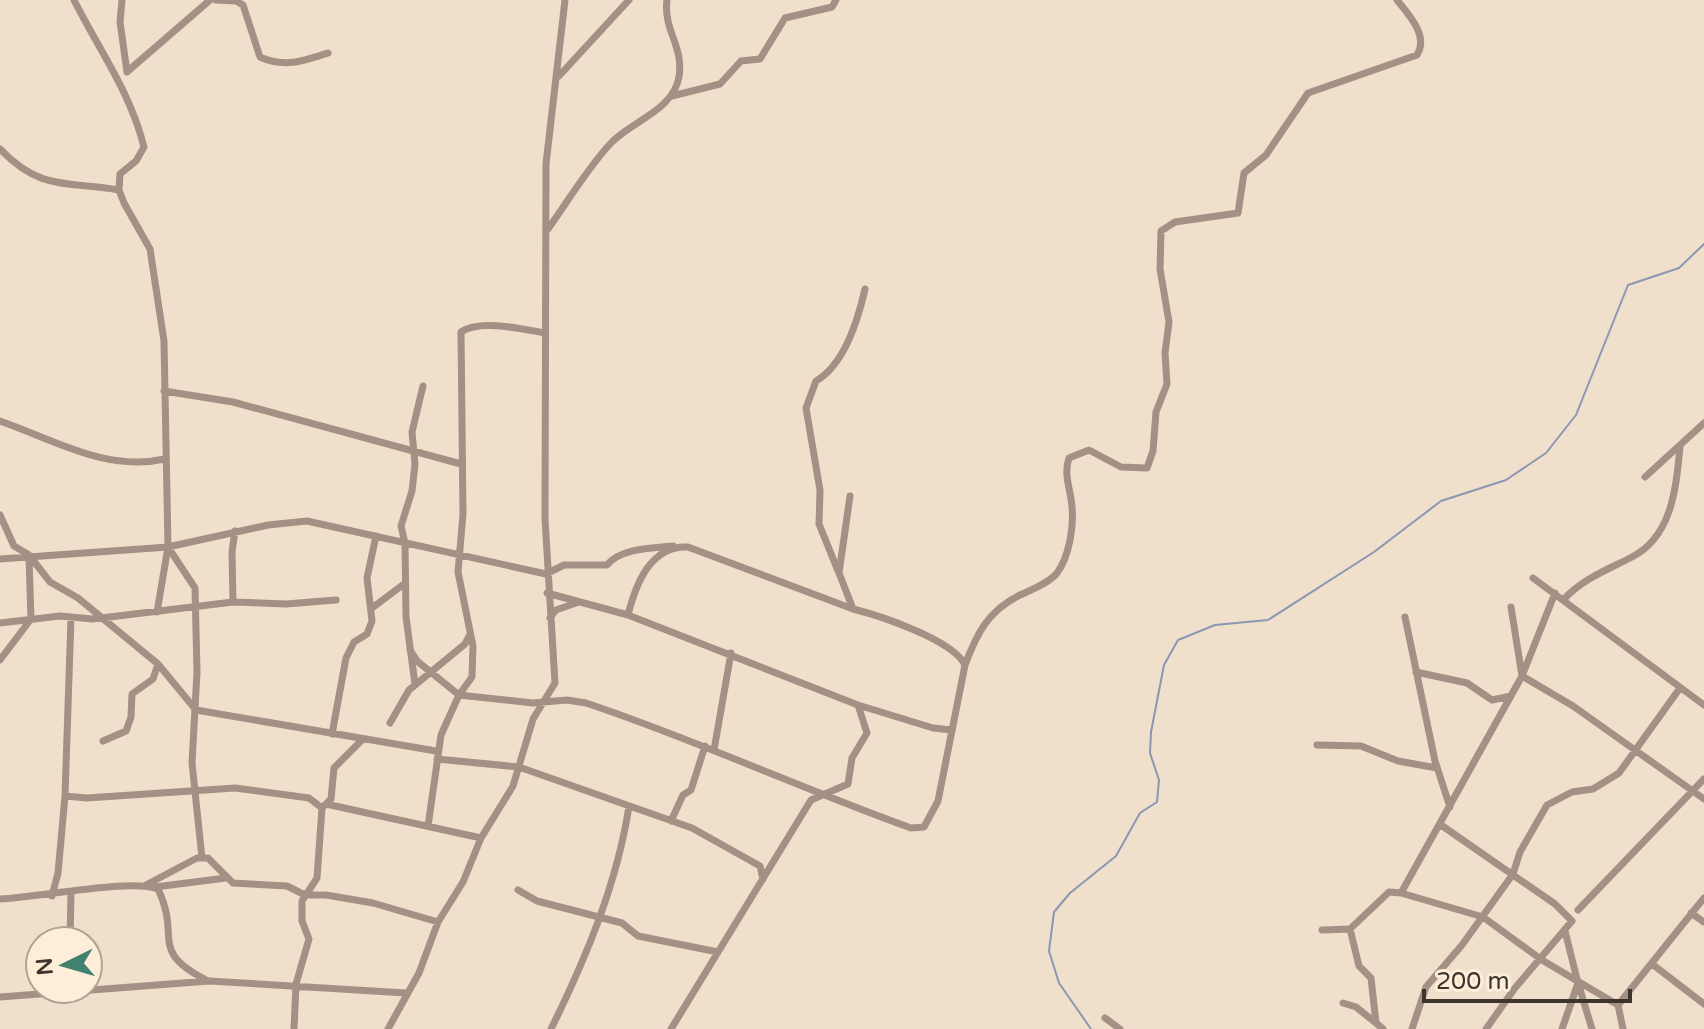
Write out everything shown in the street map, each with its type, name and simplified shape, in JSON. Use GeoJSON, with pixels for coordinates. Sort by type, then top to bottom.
{"type":"FeatureCollection","features":[{"type":"Feature","properties":{"kind":"street"},"geometry":{"type":"LineString","coordinates":[[74,0],[121,80],[136,113],[144,147],[136,161],[120,174],[119,190],[150,249],[164,341],[168,547],[157,612]]}},
{"type":"Feature","properties":{"kind":"street"},"geometry":{"type":"LineString","coordinates":[[122,0],[120,22],[128,71]]}},
{"type":"Feature","properties":{"kind":"street"},"geometry":{"type":"LineString","coordinates":[[121,80],[213,0],[236,1],[243,5],[260,57],[275,64],[292,63],[328,53]]}},
{"type":"Feature","properties":{"kind":"street"},"geometry":{"type":"LineString","coordinates":[[388,1029],[419,973],[438,922],[463,882],[481,838],[513,786],[533,719],[555,683],[546,574],[546,164],[565,0]]}},
{"type":"Feature","properties":{"kind":"street"},"geometry":{"type":"LineString","coordinates":[[558,78],[629,0]]}},
{"type":"Feature","properties":{"kind":"street"},"geometry":{"type":"LineString","coordinates":[[667,0],[668,28],[680,47],[679,78],[672,96]]}},
{"type":"Feature","properties":{"kind":"street"},"geometry":{"type":"LineString","coordinates":[[547,230],[610,144],[672,96],[720,84],[741,61],[760,59],[785,18],[832,7],[836,0]]}},
{"type":"Feature","properties":{"kind":"street"},"geometry":{"type":"LineString","coordinates":[[410,650],[417,661],[459,695],[586,703],[705,746],[822,797],[911,828],[924,827],[938,801],[965,665],[978,630],[1005,602],[1056,574],[1063,559],[1072,529],[1073,507],[1066,468],[1069,458],[1089,450],[1121,467],[1147,468],[1153,451],[1156,412],[1167,384],[1169,322],[1161,279],[1161,231],[1175,222],[1238,213],[1244,173],[1266,155],[1308,93],[1417,55],[1421,36],[1397,0]]}},
{"type":"Feature","properties":{"kind":"street"},"geometry":{"type":"LineString","coordinates":[[0,149],[20,171],[46,181],[119,190]]}},
{"type":"Feature","properties":{"kind":"street"},"geometry":{"type":"LineString","coordinates":[[853,609],[819,524],[820,490],[806,408],[816,381],[831,372],[858,318],[865,289]]}},
{"type":"Feature","properties":{"kind":"street"},"geometry":{"type":"LineString","coordinates":[[428,826],[437,755],[459,695],[472,677],[467,607],[459,583],[458,553],[463,514],[461,332],[470,328],[510,327],[545,333]]}},
{"type":"Feature","properties":{"kind":"street"},"geometry":{"type":"LineString","coordinates":[[415,684],[404,584],[405,543],[401,526],[412,491],[412,432],[423,386]]}},
{"type":"Feature","properties":{"kind":"street"},"geometry":{"type":"LineString","coordinates":[[164,391],[233,402],[461,464]]}},
{"type":"Feature","properties":{"kind":"street"},"geometry":{"type":"LineString","coordinates":[[0,421],[106,462],[165,459]]}},
{"type":"Feature","properties":{"kind":"street"},"geometry":{"type":"LineString","coordinates":[[1645,477],[1704,423]]}},
{"type":"Feature","properties":{"kind":"street"},"geometry":{"type":"LineString","coordinates":[[1564,599],[1577,586],[1636,555],[1650,543],[1671,511],[1680,447]]}},
{"type":"Feature","properties":{"kind":"street"},"geometry":{"type":"LineString","coordinates":[[839,573],[850,496]]}},
{"type":"Feature","properties":{"kind":"street"},"geometry":{"type":"LineString","coordinates":[[0,515],[14,546],[29,555],[50,582],[78,598],[158,664],[196,710],[437,755],[519,767],[716,839],[760,866],[763,879]]}},
{"type":"Feature","properties":{"kind":"street"},"geometry":{"type":"LineString","coordinates":[[0,559],[168,547],[235,531],[307,521],[546,574],[564,565],[607,565],[613,558],[627,553],[673,546],[688,547],[889,620],[955,652],[965,665]]}},
{"type":"Feature","properties":{"kind":"street"},"geometry":{"type":"LineString","coordinates":[[233,602],[232,552],[235,531]]}},
{"type":"Feature","properties":{"kind":"street"},"geometry":{"type":"LineString","coordinates":[[332,734],[346,658],[354,642],[367,634],[372,608],[367,578],[376,536]]}},
{"type":"Feature","properties":{"kind":"street"},"geometry":{"type":"LineString","coordinates":[[628,615],[637,581],[654,559],[673,546]]}},
{"type":"Feature","properties":{"kind":"street"},"geometry":{"type":"LineString","coordinates":[[168,547],[195,588],[196,710],[192,763],[202,858]]}},
{"type":"Feature","properties":{"kind":"street"},"geometry":{"type":"LineString","coordinates":[[0,660],[31,619],[29,555]]}},
{"type":"Feature","properties":{"kind":"street"},"geometry":{"type":"LineString","coordinates":[[1533,578],[1704,705]]}},
{"type":"Feature","properties":{"kind":"street"},"geometry":{"type":"LineString","coordinates":[[372,608],[404,584]]}},
{"type":"Feature","properties":{"kind":"street"},"geometry":{"type":"LineString","coordinates":[[547,593],[628,615],[858,705],[933,728],[952,730]]}},
{"type":"Feature","properties":{"kind":"street"},"geometry":{"type":"LineString","coordinates":[[1401,893],[1522,676],[1555,593]]}},
{"type":"Feature","properties":{"kind":"street"},"geometry":{"type":"LineString","coordinates":[[0,623],[31,619],[100,618],[233,602],[286,604],[336,600]]}},
{"type":"Feature","properties":{"kind":"street"},"geometry":{"type":"LineString","coordinates":[[550,618],[556,610],[578,603]]}},
{"type":"Feature","properties":{"kind":"street"},"geometry":{"type":"LineString","coordinates":[[1511,607],[1522,676]]}},
{"type":"Feature","properties":{"kind":"street"},"geometry":{"type":"LineString","coordinates":[[1405,617],[1437,768],[1450,807]]}},
{"type":"Feature","properties":{"kind":"street"},"geometry":{"type":"LineString","coordinates":[[52,896],[58,873],[65,796],[71,618]]}},
{"type":"Feature","properties":{"kind":"street"},"geometry":{"type":"LineString","coordinates":[[390,723],[415,684],[465,644],[470,634]]}},
{"type":"Feature","properties":{"kind":"street"},"geometry":{"type":"LineString","coordinates":[[714,750],[731,653]]}},
{"type":"Feature","properties":{"kind":"street"},"geometry":{"type":"LineString","coordinates":[[103,741],[126,731],[131,717],[132,694],[153,679],[158,664]]}},
{"type":"Feature","properties":{"kind":"street"},"geometry":{"type":"LineString","coordinates":[[1416,672],[1467,683],[1492,700],[1511,696]]}},
{"type":"Feature","properties":{"kind":"street"},"geometry":{"type":"LineString","coordinates":[[1522,676],[1573,706],[1704,799]]}},
{"type":"Feature","properties":{"kind":"street"},"geometry":{"type":"LineString","coordinates":[[1412,1029],[1426,987],[1483,917],[1513,874],[1520,852],[1547,805],[1572,792],[1593,789],[1619,773],[1680,688]]}},
{"type":"Feature","properties":{"kind":"street"},"geometry":{"type":"LineString","coordinates":[[671,1029],[811,800],[848,784],[852,758],[867,733],[858,705]]}},
{"type":"Feature","properties":{"kind":"street"},"geometry":{"type":"LineString","coordinates":[[294,1029],[296,984],[309,939],[302,921],[302,901],[317,878],[324,806],[333,792],[334,768],[363,739]]}},
{"type":"Feature","properties":{"kind":"street"},"geometry":{"type":"LineString","coordinates":[[1317,745],[1361,746],[1398,761],[1437,768]]}},
{"type":"Feature","properties":{"kind":"street"},"geometry":{"type":"LineString","coordinates":[[671,821],[683,795],[691,790],[705,746]]}},
{"type":"Feature","properties":{"kind":"street"},"geometry":{"type":"LineString","coordinates":[[1578,910],[1694,793],[1704,779]]}},
{"type":"Feature","properties":{"kind":"street"},"geometry":{"type":"LineString","coordinates":[[65,796],[112,797],[235,788],[304,797],[324,806],[481,838]]}},
{"type":"Feature","properties":{"kind":"street"},"geometry":{"type":"LineString","coordinates":[[551,1029],[570,994],[622,848],[629,806]]}},
{"type":"Feature","properties":{"kind":"street"},"geometry":{"type":"LineString","coordinates":[[1441,825],[1513,874],[1572,921],[1542,960],[1515,988],[1486,1029]]}},
{"type":"Feature","properties":{"kind":"street"},"geometry":{"type":"LineString","coordinates":[[202,858],[219,865],[226,878],[233,883],[287,886],[305,895],[326,895],[373,903],[438,922]]}},
{"type":"Feature","properties":{"kind":"street"},"geometry":{"type":"LineString","coordinates":[[149,886],[202,858]]}},
{"type":"Feature","properties":{"kind":"street"},"geometry":{"type":"LineString","coordinates":[[0,899],[226,878]]}},
{"type":"Feature","properties":{"kind":"street"},"geometry":{"type":"LineString","coordinates":[[149,886],[158,889],[164,903],[170,955],[183,968],[209,981]]}},
{"type":"Feature","properties":{"kind":"street"},"geometry":{"type":"LineString","coordinates":[[518,890],[537,901],[622,923],[638,936],[718,952]]}},
{"type":"Feature","properties":{"kind":"street"},"geometry":{"type":"LineString","coordinates":[[1322,930],[1350,929],[1389,892],[1483,917],[1542,960],[1618,1005],[1623,1029]]}},
{"type":"Feature","properties":{"kind":"street"},"geometry":{"type":"LineString","coordinates":[[70,925],[71,893]]}},
{"type":"Feature","properties":{"kind":"street"},"geometry":{"type":"LineString","coordinates":[[1618,1005],[1704,898]]}},
{"type":"Feature","properties":{"kind":"street"},"geometry":{"type":"LineString","coordinates":[[1691,913],[1704,922]]}},
{"type":"Feature","properties":{"kind":"street"},"geometry":{"type":"LineString","coordinates":[[1350,929],[1359,966],[1371,978],[1376,1023]]}},
{"type":"Feature","properties":{"kind":"street"},"geometry":{"type":"LineString","coordinates":[[1565,931],[1592,1029]]}},
{"type":"Feature","properties":{"kind":"street"},"geometry":{"type":"LineString","coordinates":[[1652,964],[1704,1004]]}},
{"type":"Feature","properties":{"kind":"street"},"geometry":{"type":"LineString","coordinates":[[104,988],[209,981],[406,993]]}},
{"type":"Feature","properties":{"kind":"street"},"geometry":{"type":"LineString","coordinates":[[1562,1029],[1578,983]]}},
{"type":"Feature","properties":{"kind":"street"},"geometry":{"type":"LineString","coordinates":[[0,997],[24,995]]}},
{"type":"Feature","properties":{"kind":"street"},"geometry":{"type":"LineString","coordinates":[[1343,1003],[1356,1007],[1383,1029]]}},
{"type":"Feature","properties":{"kind":"street"},"geometry":{"type":"LineString","coordinates":[[1105,1018],[1120,1029]]}},
{"type":"Feature","properties":{"kind":"waterway"},"geometry":{"type":"LineString","coordinates":[[1091,1029],[1059,983],[1049,951],[1054,912],[1070,893],[1116,856],[1140,813],[1157,802],[1159,780],[1150,753],[1151,732],[1164,665],[1178,640],[1215,625],[1268,620],[1374,552],[1441,501],[1506,480],[1546,453],[1576,415],[1628,285],[1679,268],[1704,244]]}}]}
